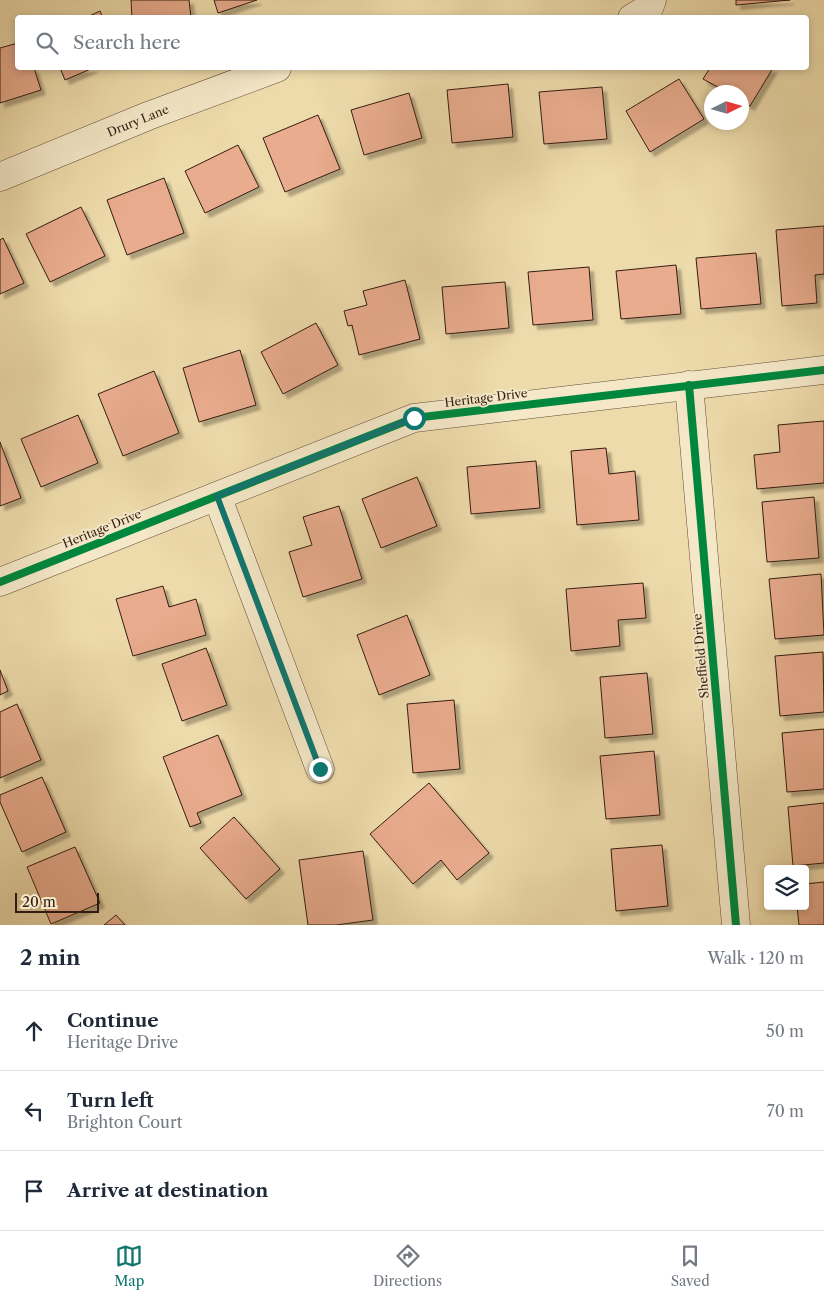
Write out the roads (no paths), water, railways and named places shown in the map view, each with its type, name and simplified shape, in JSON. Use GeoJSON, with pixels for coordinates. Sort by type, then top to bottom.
{"type":"FeatureCollection","features":[{"type":"Feature","properties":{"kind":"street","name":"Drury Lane"},"geometry":{"type":"LineString","coordinates":[[0,177],[148,116],[272,70]]}},
{"type":"Feature","properties":{"kind":"street","name":"Heritage Drive"},"geometry":{"type":"LineString","coordinates":[[0,582],[414,418],[824,370]]}},
{"type":"Feature","properties":{"kind":"street","name":"Sheffield Drive"},"geometry":{"type":"LineString","coordinates":[[689,385],[736,925]]}},
{"type":"Feature","properties":{"kind":"street"},"geometry":{"type":"LineString","coordinates":[[217,496],[320,769]]}}]}
